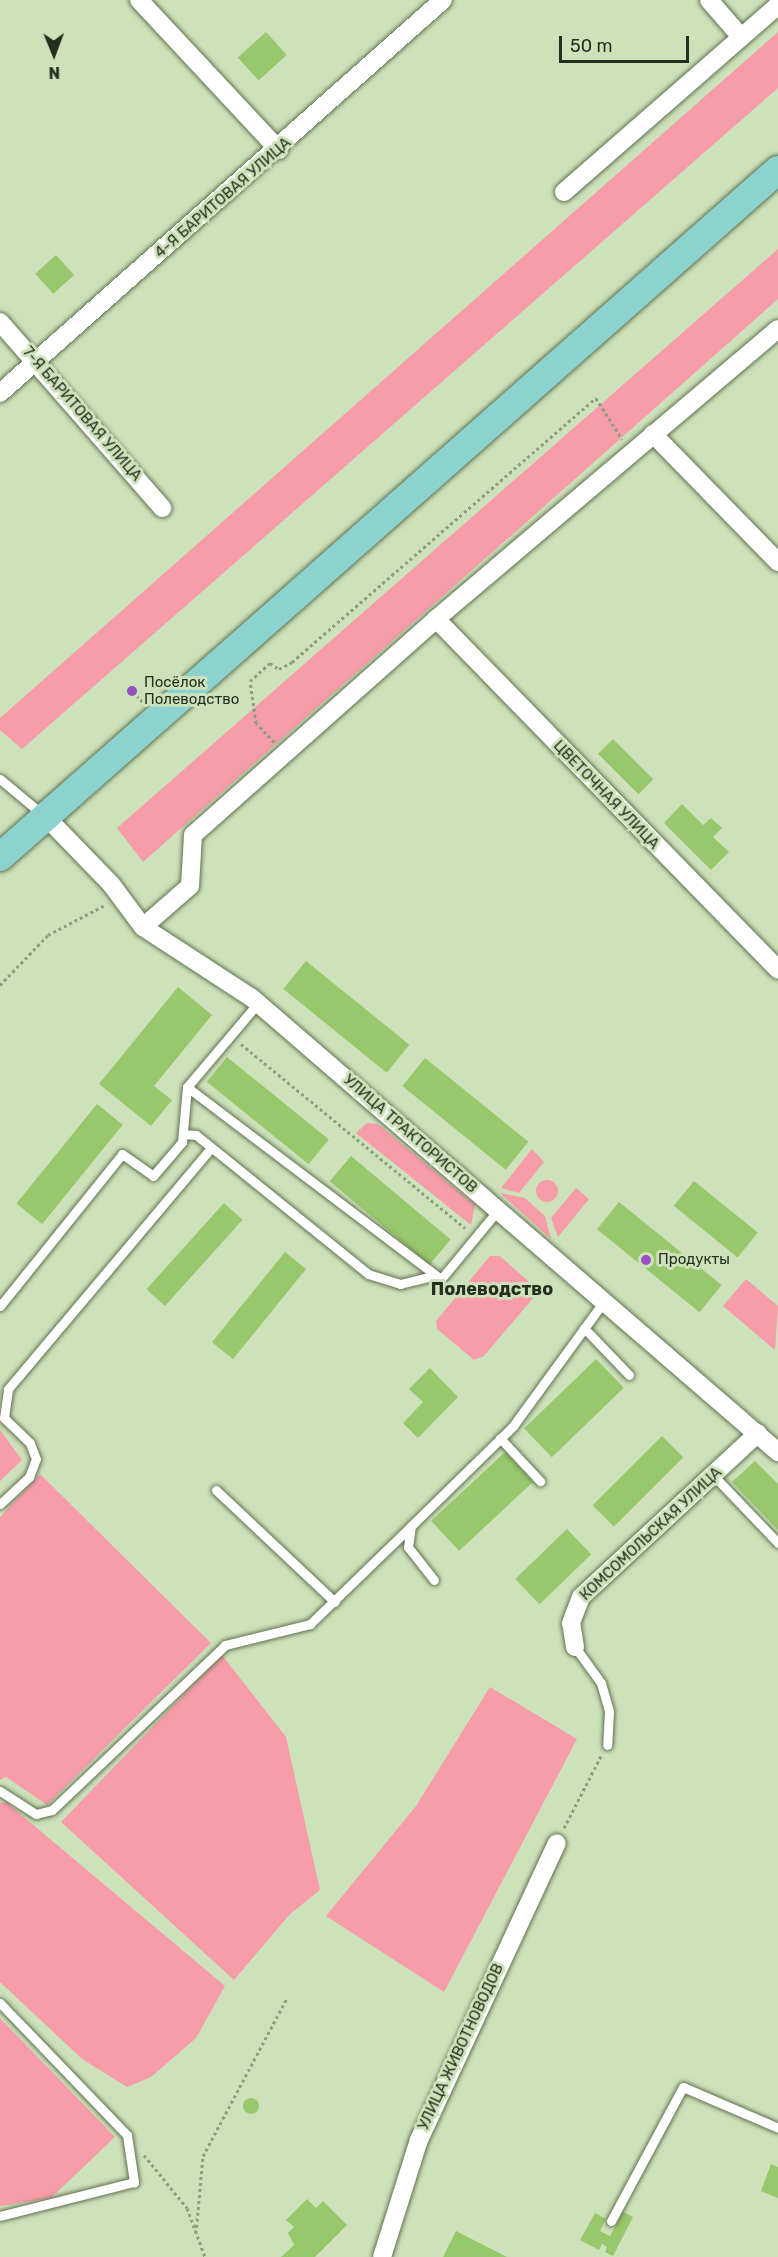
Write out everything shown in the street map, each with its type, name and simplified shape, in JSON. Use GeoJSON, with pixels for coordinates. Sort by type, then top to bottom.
{"type":"FeatureCollection","features":[{"type":"Feature","properties":{"kind":"main road"},"geometry":{"type":"LineString","coordinates":[[0,857],[778,170]]}},
{"type":"Feature","properties":{"kind":"street"},"geometry":{"type":"LineString","coordinates":[[139,0],[279,150]]}},
{"type":"Feature","properties":{"kind":"street","name":"4-Я БАРИТОВАЯ УЛИЦА"},"geometry":{"type":"LineString","coordinates":[[0,393],[279,150],[443,0]]}},
{"type":"Feature","properties":{"kind":"street"},"geometry":{"type":"LineString","coordinates":[[709,0],[741,37]]}},
{"type":"Feature","properties":{"kind":"street"},"geometry":{"type":"LineString","coordinates":[[564,192],[778,4]]}},
{"type":"Feature","properties":{"kind":"street","name":"7-Я БАРИТОВАЯ УЛИЦА"},"geometry":{"type":"LineString","coordinates":[[0,322],[38,360],[162,508]]}},
{"type":"Feature","properties":{"kind":"street"},"geometry":{"type":"LineString","coordinates":[[143,927],[190,886],[193,836],[436,619],[778,329]]}},
{"type":"Feature","properties":{"kind":"street"},"geometry":{"type":"LineString","coordinates":[[653,434],[778,562]]}},
{"type":"Feature","properties":{"kind":"street","name":"ЦВЕТОЧНАЯ УЛИЦА"},"geometry":{"type":"LineString","coordinates":[[436,619],[778,970]]}},
{"type":"Feature","properties":{"kind":"street","name":"УЛИЦА ТРАКТОРИСТОВ"},"geometry":{"type":"LineString","coordinates":[[46,817],[111,884],[143,927],[258,1002],[778,1452]]}},
{"type":"Feature","properties":{"kind":"street","name":"КОМСОМОЛЬСКАЯ УЛИЦА"},"geometry":{"type":"LineString","coordinates":[[575,1647],[571,1623],[581,1597],[758,1433]]}},
{"type":"Feature","properties":{"kind":"street","name":"УЛИЦА ЖИВОТНОВОДОВ"},"geometry":{"type":"LineString","coordinates":[[382,2257],[419,2140],[557,1843]]}},
{"type":"Feature","properties":{"kind":"lane"},"geometry":{"type":"LineString","coordinates":[[0,778],[46,817]]}},
{"type":"Feature","properties":{"kind":"lane"},"geometry":{"type":"LineString","coordinates":[[0,1306],[122,1154],[153,1176],[183,1134],[187,1087],[258,1002]]}},
{"type":"Feature","properties":{"kind":"lane"},"geometry":{"type":"LineString","coordinates":[[187,1087],[441,1280],[498,1210]]}},
{"type":"Feature","properties":{"kind":"lane"},"geometry":{"type":"LineString","coordinates":[[183,1134],[196,1135],[368,1274],[400,1284],[435,1275]]}},
{"type":"Feature","properties":{"kind":"lane"},"geometry":{"type":"LineString","coordinates":[[0,1504],[29,1477],[36,1459],[30,1443],[4,1418],[8,1389],[211,1148]]}},
{"type":"Feature","properties":{"kind":"lane"},"geometry":{"type":"LineString","coordinates":[[0,1791],[36,1814],[52,1810],[225,1645],[310,1624],[500,1438],[604,1301]]}},
{"type":"Feature","properties":{"kind":"lane"},"geometry":{"type":"LineString","coordinates":[[584,1328],[628,1375]]}},
{"type":"Feature","properties":{"kind":"lane"},"geometry":{"type":"LineString","coordinates":[[500,1438],[540,1480]]}},
{"type":"Feature","properties":{"kind":"lane"},"geometry":{"type":"LineString","coordinates":[[713,1475],[778,1543]]}},
{"type":"Feature","properties":{"kind":"lane"},"geometry":{"type":"LineString","coordinates":[[216,1490],[334,1602]]}},
{"type":"Feature","properties":{"kind":"lane"},"geometry":{"type":"LineString","coordinates":[[411,1526],[408,1547],[435,1580]]}},
{"type":"Feature","properties":{"kind":"lane"},"geometry":{"type":"LineString","coordinates":[[575,1647],[601,1683],[609,1711],[606,1745]]}},
{"type":"Feature","properties":{"kind":"lane"},"geometry":{"type":"LineString","coordinates":[[0,2002],[127,2135],[134,2182],[0,2217]]}},
{"type":"Feature","properties":{"kind":"lane"},"geometry":{"type":"LineString","coordinates":[[611,2221],[683,2087],[778,2128]]}},
{"type":"Feature","properties":{"kind":"path"},"geometry":{"type":"LineString","coordinates":[[285,753],[256,723],[250,681],[265,667],[292,662],[596,398],[631,453]]}},
{"type":"Feature","properties":{"kind":"path"},"geometry":{"type":"LineString","coordinates":[[0,985],[48,935],[106,904],[111,884]]}},
{"type":"Feature","properties":{"kind":"path"},"geometry":{"type":"LineString","coordinates":[[230,1035],[476,1237]]}},
{"type":"Feature","properties":{"kind":"path"},"geometry":{"type":"LineString","coordinates":[[557,1843],[606,1745]]}},
{"type":"Feature","properties":{"kind":"path"},"geometry":{"type":"LineString","coordinates":[[196,2233],[203,2156],[287,1998]]}},
{"type":"Feature","properties":{"kind":"path"},"geometry":{"type":"LineString","coordinates":[[127,2135],[187,2208],[206,2257]]}},
{"type":"Feature","properties":{"kind":"shaded area"},"geometry":{"type":"Polygon","coordinates":[[[778,32],[778,88],[22,749],[0,730],[0,718],[778,32]]]}},
{"type":"Feature","properties":{"kind":"shaded area"},"geometry":{"type":"Polygon","coordinates":[[[778,249],[778,299],[143,862],[117,828],[778,249]]]}},
{"type":"Feature","properties":{"kind":"shaded area"},"geometry":{"type":"Polygon","coordinates":[[[367,1123],[378,1124],[475,1205],[471,1225],[356,1133],[367,1123]]]}},
{"type":"Feature","properties":{"kind":"shaded area"},"geometry":{"type":"Polygon","coordinates":[[[532,1149],[544,1162],[519,1193],[501,1188],[532,1149]]]}},
{"type":"Feature","properties":{"kind":"shaded area"},"geometry":{"type":"Polygon","coordinates":[[[547,1180],[555,1183],[558,1191],[555,1199],[547,1202],[539,1199],[536,1191],[539,1183],[547,1180]]]}},
{"type":"Feature","properties":{"kind":"shaded area"},"geometry":{"type":"Polygon","coordinates":[[[576,1188],[589,1199],[558,1237],[551,1218],[576,1188]]]}},
{"type":"Feature","properties":{"kind":"shaded area"},"geometry":{"type":"Polygon","coordinates":[[[500,1193],[525,1198],[545,1216],[551,1239],[500,1193]]]}},
{"type":"Feature","properties":{"kind":"shaded area"},"geometry":{"type":"Polygon","coordinates":[[[490,1256],[500,1256],[539,1291],[484,1356],[474,1360],[437,1329],[436,1321],[490,1256]]]}},
{"type":"Feature","properties":{"kind":"shaded area"},"geometry":{"type":"Polygon","coordinates":[[[746,1279],[778,1306],[775,1350],[723,1306],[746,1279]]]}},
{"type":"Feature","properties":{"kind":"shaded area"},"geometry":{"type":"Polygon","coordinates":[[[0,1430],[22,1460],[0,1481],[0,1430]]]}},
{"type":"Feature","properties":{"kind":"shaded area"},"geometry":{"type":"Polygon","coordinates":[[[40,1474],[211,1643],[47,1805],[6,1777],[0,1780],[0,1517],[40,1474]]]}},
{"type":"Feature","properties":{"kind":"shaded area"},"geometry":{"type":"Polygon","coordinates":[[[222,1655],[286,1737],[320,1890],[290,1914],[234,1980],[61,1822],[222,1655]]]}},
{"type":"Feature","properties":{"kind":"shaded area"},"geometry":{"type":"Polygon","coordinates":[[[490,1687],[577,1739],[444,1992],[326,1916],[416,1806],[490,1687]]]}},
{"type":"Feature","properties":{"kind":"shaded area"},"geometry":{"type":"Polygon","coordinates":[[[6,1802],[225,1986],[196,2038],[151,2077],[127,2087],[82,2059],[0,1982],[0,1803],[6,1802]]]}},
{"type":"Feature","properties":{"kind":"shaded area"},"geometry":{"type":"Polygon","coordinates":[[[0,2018],[115,2137],[51,2198],[0,2206],[0,2018]]]}},
{"type":"Feature","properties":{"kind":"building"},"geometry":{"type":"Polygon","coordinates":[[[266,32],[287,55],[259,80],[238,57],[266,32]]]}},
{"type":"Feature","properties":{"kind":"building"},"geometry":{"type":"Polygon","coordinates":[[[56,255],[74,275],[53,294],[35,274],[56,255]]]}},
{"type":"Feature","properties":{"kind":"building"},"geometry":{"type":"Polygon","coordinates":[[[613,739],[653,779],[638,794],[598,754],[613,739]]]}},
{"type":"Feature","properties":{"kind":"building"},"geometry":{"type":"Polygon","coordinates":[[[682,804],[703,825],[711,818],[722,828],[713,837],[729,852],[711,870],[664,823],[682,804]]]}},
{"type":"Feature","properties":{"kind":"building"},"geometry":{"type":"Polygon","coordinates":[[[306,961],[409,1045],[387,1073],[283,989],[306,961]]]}},
{"type":"Feature","properties":{"kind":"building"},"geometry":{"type":"Polygon","coordinates":[[[178,987],[212,1015],[154,1086],[172,1100],[151,1126],[99,1084],[178,987]]]}},
{"type":"Feature","properties":{"kind":"building"},"geometry":{"type":"Polygon","coordinates":[[[227,1057],[329,1139],[309,1164],[207,1082],[227,1057]]]}},
{"type":"Feature","properties":{"kind":"building"},"geometry":{"type":"Polygon","coordinates":[[[425,1058],[528,1142],[506,1170],[402,1086],[425,1058]]]}},
{"type":"Feature","properties":{"kind":"building"},"geometry":{"type":"Polygon","coordinates":[[[97,1104],[123,1125],[42,1224],[16,1203],[97,1104]]]}},
{"type":"Feature","properties":{"kind":"building"},"geometry":{"type":"Polygon","coordinates":[[[351,1156],[451,1240],[429,1265],[330,1181],[351,1156]]]}},
{"type":"Feature","properties":{"kind":"building"},"geometry":{"type":"Polygon","coordinates":[[[694,1181],[758,1233],[738,1257],[674,1206],[694,1181]]]}},
{"type":"Feature","properties":{"kind":"building"},"geometry":{"type":"Polygon","coordinates":[[[619,1202],[722,1285],[700,1312],[597,1229],[619,1202]]]}},
{"type":"Feature","properties":{"kind":"building"},"geometry":{"type":"Polygon","coordinates":[[[224,1203],[243,1220],[165,1306],[146,1289],[224,1203]]]}},
{"type":"Feature","properties":{"kind":"building"},"geometry":{"type":"Polygon","coordinates":[[[285,1252],[306,1269],[233,1359],[212,1342],[285,1252]]]}},
{"type":"Feature","properties":{"kind":"building"},"geometry":{"type":"Polygon","coordinates":[[[596,1359],[624,1388],[552,1457],[524,1428],[596,1359]]]}},
{"type":"Feature","properties":{"kind":"building"},"geometry":{"type":"Polygon","coordinates":[[[430,1368],[458,1397],[418,1438],[403,1423],[423,1402],[409,1389],[430,1368]]]}},
{"type":"Feature","properties":{"kind":"building"},"geometry":{"type":"Polygon","coordinates":[[[662,1436],[683,1457],[614,1527],[593,1505],[662,1436]]]}},
{"type":"Feature","properties":{"kind":"building"},"geometry":{"type":"Polygon","coordinates":[[[505,1452],[533,1482],[459,1551],[431,1521],[505,1452]]]}},
{"type":"Feature","properties":{"kind":"building"},"geometry":{"type":"Polygon","coordinates":[[[755,1461],[778,1484],[778,1530],[732,1482],[755,1461]]]}},
{"type":"Feature","properties":{"kind":"building"},"geometry":{"type":"Polygon","coordinates":[[[567,1529],[591,1554],[540,1604],[515,1579],[567,1529]]]}},
{"type":"Feature","properties":{"kind":"building"},"geometry":{"type":"Polygon","coordinates":[[[251,2098],[257,2100],[259,2106],[257,2112],[251,2114],[245,2112],[243,2106],[245,2100],[251,2098]]]}},
{"type":"Feature","properties":{"kind":"building"},"geometry":{"type":"Polygon","coordinates":[[[771,2164],[778,2167],[778,2198],[761,2191],[771,2164]]]}},
{"type":"Feature","properties":{"kind":"building"},"geometry":{"type":"Polygon","coordinates":[[[307,2199],[316,2208],[323,2201],[347,2225],[315,2257],[281,2257],[294,2245],[288,2233],[294,2227],[286,2220],[307,2199]]]}},
{"type":"Feature","properties":{"kind":"building"},"geometry":{"type":"Polygon","coordinates":[[[623,2212],[633,2217],[613,2256],[605,2252],[607,2247],[602,2244],[599,2250],[580,2240],[595,2213],[606,2219],[600,2231],[610,2236],[623,2212]]]}},
{"type":"Feature","properties":{"kind":"building"},"geometry":{"type":"Polygon","coordinates":[[[456,2231],[507,2257],[443,2257],[456,2231]]]}},
{"type":"Feature","properties":{"kind":"place","name":"Посёлок Полеводство"},"geometry":{"type":"Point","coordinates":[132,691]}},
{"type":"Feature","properties":{"kind":"place","name":"Продукты"},"geometry":{"type":"Point","coordinates":[646,1260]}},
{"type":"Feature","properties":{"kind":"district","name":"Полеводство"},"geometry":{"type":"Point","coordinates":[492,1289]}}]}
